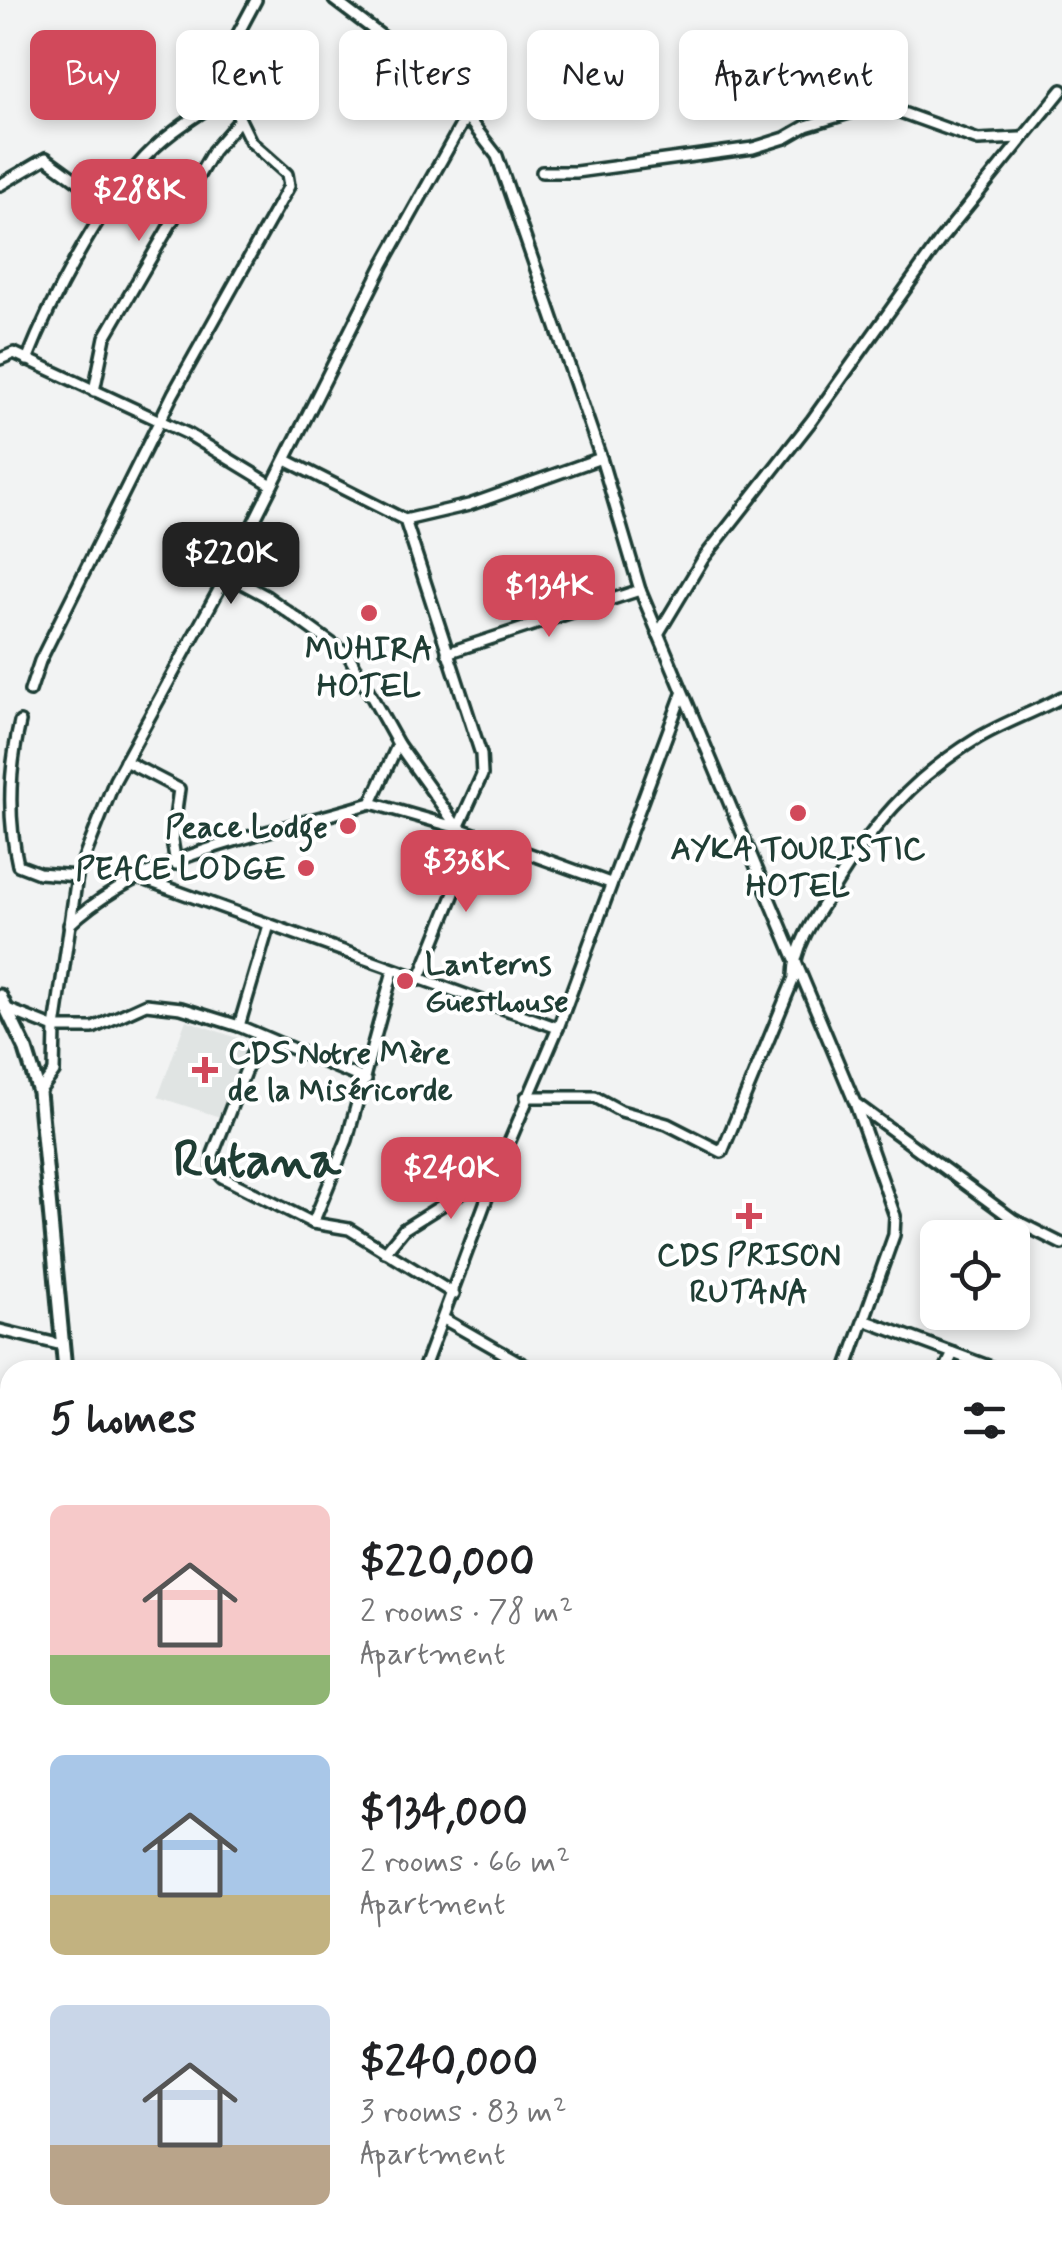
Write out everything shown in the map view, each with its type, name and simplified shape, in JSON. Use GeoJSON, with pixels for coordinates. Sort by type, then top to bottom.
{"type":"FeatureCollection","features":[{"type":"Feature","properties":{"kind":"main road"},"geometry":{"type":"LineString","coordinates":[[0,996],[39,1092],[64,1360]]}},
{"type":"Feature","properties":{"kind":"street"},"geometry":{"type":"LineString","coordinates":[[240,30],[256,0]]}},
{"type":"Feature","properties":{"kind":"street"},"geometry":{"type":"LineString","coordinates":[[334,0],[374,30]]}},
{"type":"Feature","properties":{"kind":"street"},"geometry":{"type":"LineString","coordinates":[[658,634],[703,558],[812,420],[941,239],[1062,90]]}},
{"type":"Feature","properties":{"kind":"street"},"geometry":{"type":"LineString","coordinates":[[542,172],[576,172],[753,148],[862,108],[900,112],[978,140],[1020,138]]}},
{"type":"Feature","properties":{"kind":"street"},"geometry":{"type":"LineString","coordinates":[[27,360],[63,285],[137,166],[192,120]]}},
{"type":"Feature","properties":{"kind":"street"},"geometry":{"type":"LineString","coordinates":[[39,1092],[53,1076],[76,876],[125,761],[227,576],[384,263],[464,120]]}},
{"type":"Feature","properties":{"kind":"street"},"geometry":{"type":"LineString","coordinates":[[467,120],[497,156],[601,458],[640,590],[855,1103],[894,1216],[894,1235],[850,1360]]}},
{"type":"Feature","properties":{"kind":"street"},"geometry":{"type":"LineString","coordinates":[[30,691],[98,542],[289,186],[287,174],[251,142],[238,122],[213,151],[105,337],[94,391]]}},
{"type":"Feature","properties":{"kind":"street"},"geometry":{"type":"LineString","coordinates":[[0,185],[46,158],[112,206]]}},
{"type":"Feature","properties":{"kind":"street"},"geometry":{"type":"LineString","coordinates":[[0,359],[14,353],[163,422],[272,486]]}},
{"type":"Feature","properties":{"kind":"street"},"geometry":{"type":"LineString","coordinates":[[286,460],[405,520],[469,505],[601,458]]}},
{"type":"Feature","properties":{"kind":"street"},"geometry":{"type":"LineString","coordinates":[[405,520],[481,754],[482,775],[458,828]]}},
{"type":"Feature","properties":{"kind":"street"},"geometry":{"type":"LineString","coordinates":[[227,576],[338,644],[350,656],[398,744],[458,828]]}},
{"type":"Feature","properties":{"kind":"street"},"geometry":{"type":"LineString","coordinates":[[447,653],[640,590]]}},
{"type":"Feature","properties":{"kind":"street"},"geometry":{"type":"LineString","coordinates":[[427,1360],[497,1170],[558,1028],[682,694]]}},
{"type":"Feature","properties":{"kind":"street"},"geometry":{"type":"LineString","coordinates":[[526,1097],[595,1097],[620,1111],[667,1124],[722,1152],[794,978],[794,962],[821,908],[872,828],[902,796],[976,740],[1062,697]]}},
{"type":"Feature","properties":{"kind":"street"},"geometry":{"type":"LineString","coordinates":[[20,722],[11,776],[11,835],[18,865],[39,873],[76,876]]}},
{"type":"Feature","properties":{"kind":"street"},"geometry":{"type":"LineString","coordinates":[[372,803],[398,744]]}},
{"type":"Feature","properties":{"kind":"street"},"geometry":{"type":"LineString","coordinates":[[125,761],[179,789],[172,840],[176,864]]}},
{"type":"Feature","properties":{"kind":"street"},"geometry":{"type":"LineString","coordinates":[[69,925],[96,899],[140,878],[372,803],[458,828],[610,883]]}},
{"type":"Feature","properties":{"kind":"street"},"geometry":{"type":"LineString","coordinates":[[419,980],[476,836]]}},
{"type":"Feature","properties":{"kind":"street"},"geometry":{"type":"LineString","coordinates":[[140,878],[558,1028]]}},
{"type":"Feature","properties":{"kind":"street"},"geometry":{"type":"LineString","coordinates":[[239,1026],[269,925]]}},
{"type":"Feature","properties":{"kind":"street"},"geometry":{"type":"LineString","coordinates":[[313,1223],[366,1080],[393,971]]}},
{"type":"Feature","properties":{"kind":"street"},"geometry":{"type":"LineString","coordinates":[[7,1009],[56,1028],[93,1028],[146,1004],[181,1008],[239,1026],[366,1080]]}},
{"type":"Feature","properties":{"kind":"street"},"geometry":{"type":"LineString","coordinates":[[259,1036],[213,1154],[213,1167],[222,1178],[313,1223],[349,1229],[454,1294]]}},
{"type":"Feature","properties":{"kind":"street"},"geometry":{"type":"LineString","coordinates":[[855,1103],[1014,1220],[1062,1244]]}},
{"type":"Feature","properties":{"kind":"street"},"geometry":{"type":"LineString","coordinates":[[385,1252],[404,1229],[497,1170]]}},
{"type":"Feature","properties":{"kind":"street"},"geometry":{"type":"LineString","coordinates":[[444,1319],[516,1360]]}},
{"type":"Feature","properties":{"kind":"street"},"geometry":{"type":"LineString","coordinates":[[864,1320],[973,1360]]}},
{"type":"Feature","properties":{"kind":"street"},"geometry":{"type":"LineString","coordinates":[[0,1330],[62,1345]]}},
{"type":"Feature","properties":{"kind":"street"},"geometry":{"type":"LineString","coordinates":[[951,1360],[954,1353]]}},
{"type":"Feature","properties":{"kind":"shaded area","name":"CDS Notre Mère de la Miséricorde"},"geometry":{"type":"Polygon","coordinates":[[[186,1020],[251,1043],[223,1118],[158,1097],[186,1020]]]}},
{"type":"Feature","properties":{"kind":"place","name":"MUHIRA HOTEL"},"geometry":{"type":"Point","coordinates":[369,613]}},
{"type":"Feature","properties":{"kind":"place","name":"AYKA TOURISTIC HOTEL"},"geometry":{"type":"Point","coordinates":[798,813]}},
{"type":"Feature","properties":{"kind":"place","name":"Peace Lodge"},"geometry":{"type":"Point","coordinates":[348,826]}},
{"type":"Feature","properties":{"kind":"place","name":"PEACE LODGE"},"geometry":{"type":"Point","coordinates":[306,868]}},
{"type":"Feature","properties":{"kind":"place","name":"Lanterns Guesthouse"},"geometry":{"type":"Point","coordinates":[405,981]}},
{"type":"Feature","properties":{"kind":"place","name":"CDS Notre Mère de la Miséricorde"},"geometry":{"type":"Point","coordinates":[205,1070]}},
{"type":"Feature","properties":{"kind":"place","name":"CDS PRISON RUTANA"},"geometry":{"type":"Point","coordinates":[749,1216]}},
{"type":"Feature","properties":{"kind":"district","name":"Rutana"},"geometry":{"type":"Point","coordinates":[257,1158]}}]}
